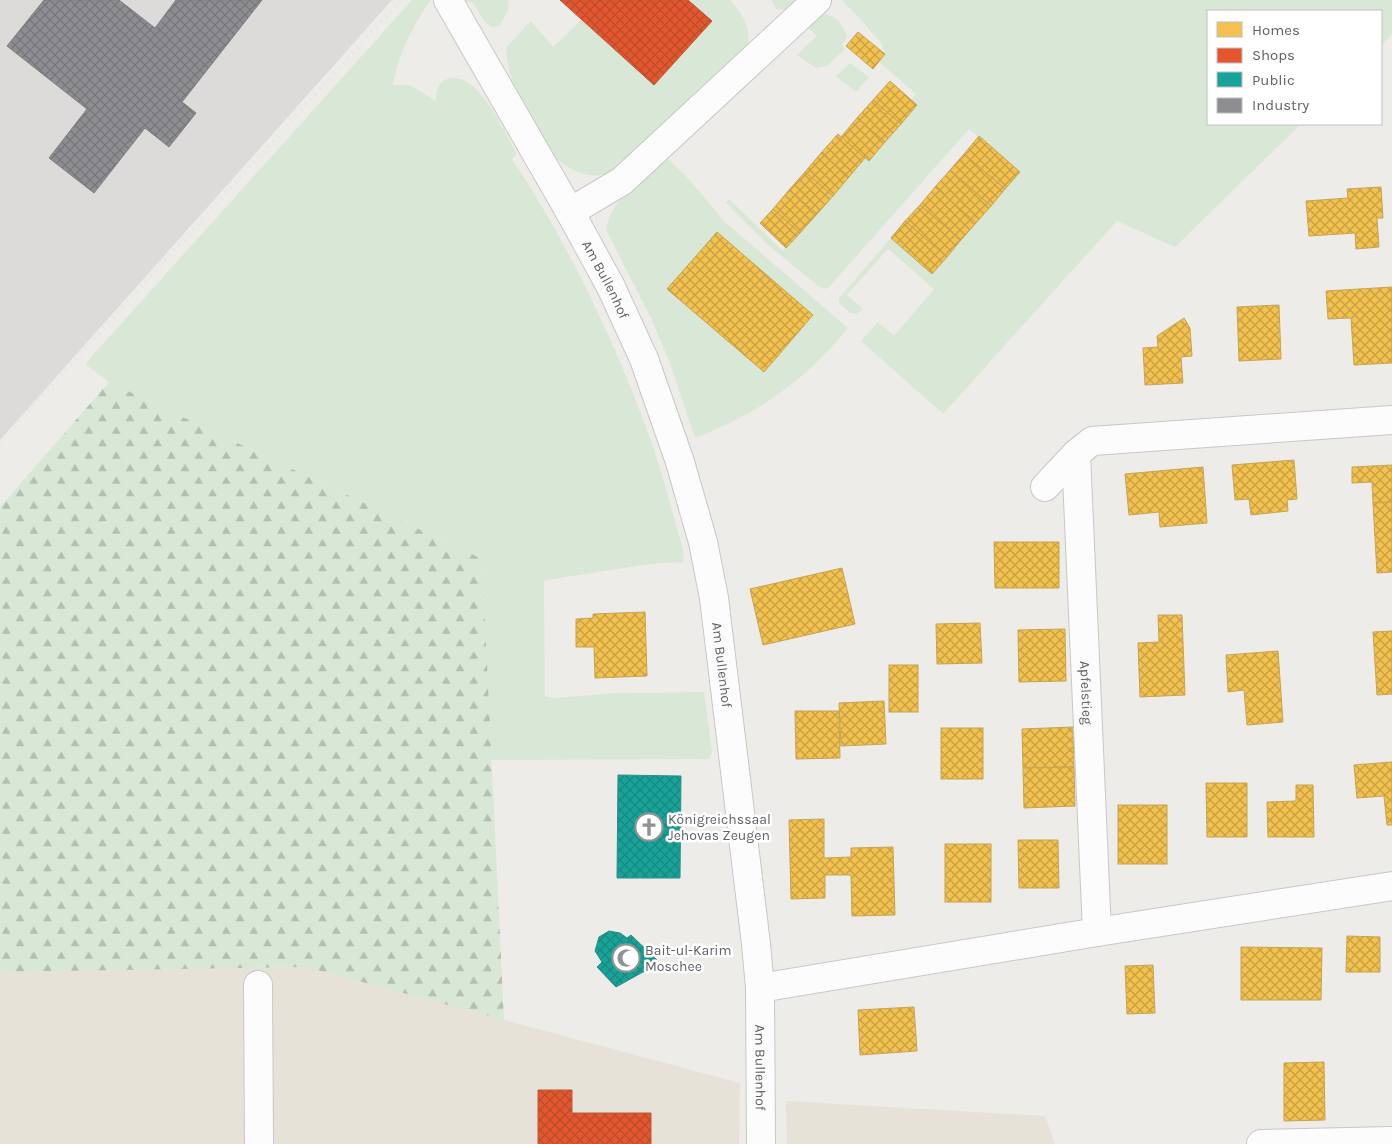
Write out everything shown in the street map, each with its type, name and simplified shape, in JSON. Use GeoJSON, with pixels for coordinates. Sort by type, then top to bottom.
{"type":"FeatureCollection","features":[{"type":"Feature","properties":{"kind":"street","name":"Am Bullenhof"},"geometry":{"type":"LineString","coordinates":[[448,0],[611,287],[644,359],[680,462],[703,542],[721,646],[752,901],[760,988],[761,1144]]}},
{"type":"Feature","properties":{"kind":"street"},"geometry":{"type":"LineString","coordinates":[[570,212],[622,181],[816,0]]}},
{"type":"Feature","properties":{"kind":"street"},"geometry":{"type":"LineString","coordinates":[[1045,488],[1076,454],[1092,441],[1392,420]]}},
{"type":"Feature","properties":{"kind":"street","name":"Apfelstieg"},"geometry":{"type":"LineString","coordinates":[[1076,454],[1097,932]]}},
{"type":"Feature","properties":{"kind":"street"},"geometry":{"type":"LineString","coordinates":[[760,988],[1097,932],[1392,886]]}},
{"type":"Feature","properties":{"kind":"street"},"geometry":{"type":"LineString","coordinates":[[258,985],[259,1144]]}},
{"type":"Feature","properties":{"kind":"street"},"geometry":{"type":"LineString","coordinates":[[1261,1144],[1392,1141]]}},
{"type":"Feature","properties":{"kind":"shaded area"},"geometry":{"type":"Polygon","coordinates":[[[0,0],[392,0],[0,440],[0,0]]]}},
{"type":"Feature","properties":{"kind":"shaded area"},"geometry":{"type":"Polygon","coordinates":[[[306,967],[740,1083],[739,1144],[0,1144],[0,972],[306,967]]]}},
{"type":"Feature","properties":{"kind":"shaded area"},"geometry":{"type":"Polygon","coordinates":[[[786,1101],[1045,1116],[1055,1144],[787,1144],[786,1101]]]}},
{"type":"Feature","properties":{"kind":"green space"},"geometry":{"type":"Polygon","coordinates":[[[412,0],[431,0],[407,40],[395,73],[393,85],[410,85],[436,101],[437,91],[441,82],[447,79],[458,78],[469,83],[489,104],[517,154],[512,159],[572,260],[607,331],[656,455],[684,553],[683,562],[650,564],[544,582],[545,696],[552,698],[619,693],[704,692],[712,752],[709,759],[491,760],[482,559],[109,382],[85,364],[412,0]]]}},
{"type":"Feature","properties":{"kind":"green space"},"geometry":{"type":"Polygon","coordinates":[[[462,0],[509,0],[508,11],[499,26],[491,27],[484,21],[473,3],[462,0]]]}},
{"type":"Feature","properties":{"kind":"green space"},"geometry":{"type":"Polygon","coordinates":[[[691,0],[730,0],[745,21],[749,39],[748,46],[611,173],[587,175],[565,166],[552,155],[522,102],[510,72],[507,46],[531,21],[553,47],[582,19],[654,84],[711,22],[690,2],[691,0]]]}},
{"type":"Feature","properties":{"kind":"green space"},"geometry":{"type":"Polygon","coordinates":[[[772,0],[800,0],[788,10],[776,9],[772,0]]]}},
{"type":"Feature","properties":{"kind":"green space"},"geometry":{"type":"Polygon","coordinates":[[[842,0],[1392,0],[1392,34],[1382,44],[1382,10],[1207,10],[1207,125],[1300,125],[1175,247],[1117,221],[943,414],[861,341],[878,322],[894,336],[934,289],[888,249],[847,295],[863,309],[857,314],[850,313],[839,303],[839,298],[891,238],[932,274],[1020,172],[969,129],[829,287],[825,289],[818,286],[767,244],[726,203],[729,199],[783,251],[865,158],[869,161],[917,105],[911,100],[916,94],[879,62],[885,54],[881,42],[842,0]]]}},
{"type":"Feature","properties":{"kind":"green space"},"geometry":{"type":"Polygon","coordinates":[[[826,14],[840,22],[844,29],[847,37],[842,45],[845,49],[827,66],[816,68],[797,55],[817,36],[807,27],[818,16],[826,14]]]}},
{"type":"Feature","properties":{"kind":"green space"},"geometry":{"type":"Polygon","coordinates":[[[850,63],[869,77],[856,92],[836,76],[850,63]]]}},
{"type":"Feature","properties":{"kind":"green space"},"geometry":{"type":"Polygon","coordinates":[[[666,157],[687,177],[725,222],[848,328],[815,364],[779,394],[740,418],[695,438],[670,363],[651,318],[606,230],[609,218],[621,198],[666,157]]]}},
{"type":"Feature","properties":{"kind":"green space"},"geometry":{"type":"Polygon","coordinates":[[[109,382],[482,559],[504,1020],[306,967],[0,972],[0,507],[109,382]]]}},
{"type":"Feature","properties":{"kind":"building: Homes"},"geometry":{"type":"Polygon","coordinates":[[[858,32],[885,54],[873,69],[846,46],[858,32]]]}},
{"type":"Feature","properties":{"kind":"building: Homes"},"geometry":{"type":"Polygon","coordinates":[[[890,81],[917,105],[901,124],[873,100],[890,81]]]}},
{"type":"Feature","properties":{"kind":"building: Homes"},"geometry":{"type":"Polygon","coordinates":[[[873,100],[901,124],[885,142],[857,118],[873,100]]]}},
{"type":"Feature","properties":{"kind":"building: Homes"},"geometry":{"type":"Polygon","coordinates":[[[857,118],[885,142],[869,161],[841,137],[857,118]]]}},
{"type":"Feature","properties":{"kind":"building: Homes"},"geometry":{"type":"Polygon","coordinates":[[[838,134],[865,158],[849,177],[821,153],[838,134]]]}},
{"type":"Feature","properties":{"kind":"building: Homes"},"geometry":{"type":"Polygon","coordinates":[[[979,136],[1020,172],[1005,189],[964,154],[979,136]]]}},
{"type":"Feature","properties":{"kind":"building: Homes"},"geometry":{"type":"Polygon","coordinates":[[[821,153],[849,177],[833,196],[805,172],[821,153]]]}},
{"type":"Feature","properties":{"kind":"building: Homes"},"geometry":{"type":"Polygon","coordinates":[[[964,154],[1005,189],[991,206],[950,170],[964,154]]]}},
{"type":"Feature","properties":{"kind":"building: Homes"},"geometry":{"type":"Polygon","coordinates":[[[950,170],[991,206],[976,223],[935,187],[950,170]]]}},
{"type":"Feature","properties":{"kind":"building: Homes"},"geometry":{"type":"Polygon","coordinates":[[[805,172],[833,196],[817,214],[789,190],[805,172]]]}},
{"type":"Feature","properties":{"kind":"building: Homes"},"geometry":{"type":"Polygon","coordinates":[[[935,187],[976,223],[961,240],[920,205],[935,187]]]}},
{"type":"Feature","properties":{"kind":"building: Homes"},"geometry":{"type":"Polygon","coordinates":[[[1381,187],[1383,218],[1377,218],[1379,247],[1356,249],[1355,233],[1309,236],[1306,201],[1348,198],[1347,189],[1381,187]]]}},
{"type":"Feature","properties":{"kind":"building: Homes"},"geometry":{"type":"Polygon","coordinates":[[[789,190],[817,214],[800,233],[773,209],[789,190]]]}},
{"type":"Feature","properties":{"kind":"building: Homes"},"geometry":{"type":"Polygon","coordinates":[[[920,205],[961,240],[947,257],[905,221],[920,205]]]}},
{"type":"Feature","properties":{"kind":"building: Homes"},"geometry":{"type":"Polygon","coordinates":[[[773,209],[800,233],[786,248],[760,223],[773,209]]]}},
{"type":"Feature","properties":{"kind":"building: Homes"},"geometry":{"type":"Polygon","coordinates":[[[905,221],[947,257],[932,274],[891,238],[905,221]]]}},
{"type":"Feature","properties":{"kind":"building: Homes"},"geometry":{"type":"Polygon","coordinates":[[[717,232],[813,315],[764,372],[667,289],[717,232]]]}},
{"type":"Feature","properties":{"kind":"building: Homes"},"geometry":{"type":"Polygon","coordinates":[[[1392,287],[1392,363],[1354,365],[1351,318],[1328,319],[1326,291],[1392,287]]]}},
{"type":"Feature","properties":{"kind":"building: Homes"},"geometry":{"type":"Polygon","coordinates":[[[1279,305],[1281,359],[1239,361],[1237,307],[1279,305]]]}},
{"type":"Feature","properties":{"kind":"building: Homes"},"geometry":{"type":"Polygon","coordinates":[[[1184,318],[1190,328],[1192,356],[1181,357],[1183,383],[1145,385],[1143,348],[1158,347],[1157,336],[1184,318]]]}},
{"type":"Feature","properties":{"kind":"building: Homes"},"geometry":{"type":"Polygon","coordinates":[[[1294,460],[1297,499],[1287,500],[1288,511],[1251,515],[1249,499],[1235,500],[1232,465],[1294,460]]]}},
{"type":"Feature","properties":{"kind":"building: Homes"},"geometry":{"type":"Polygon","coordinates":[[[1392,465],[1392,502],[1373,503],[1372,482],[1352,483],[1352,467],[1392,465]]]}},
{"type":"Feature","properties":{"kind":"building: Homes"},"geometry":{"type":"Polygon","coordinates":[[[1203,467],[1207,523],[1160,527],[1159,512],[1129,515],[1125,474],[1203,467]]]}},
{"type":"Feature","properties":{"kind":"building: Homes"},"geometry":{"type":"Polygon","coordinates":[[[1392,502],[1392,572],[1377,573],[1373,503],[1392,502]]]}},
{"type":"Feature","properties":{"kind":"building: Homes"},"geometry":{"type":"Polygon","coordinates":[[[994,542],[1059,542],[1059,588],[995,588],[994,542]]]}},
{"type":"Feature","properties":{"kind":"building: Homes"},"geometry":{"type":"Polygon","coordinates":[[[842,568],[855,624],[763,645],[750,589],[842,568]]]}},
{"type":"Feature","properties":{"kind":"building: Homes"},"geometry":{"type":"Polygon","coordinates":[[[645,612],[647,676],[595,678],[594,647],[576,647],[576,619],[593,618],[593,614],[645,612]]]}},
{"type":"Feature","properties":{"kind":"building: Homes"},"geometry":{"type":"Polygon","coordinates":[[[1158,615],[1182,615],[1185,695],[1140,697],[1138,643],[1159,642],[1158,615]]]}},
{"type":"Feature","properties":{"kind":"building: Homes"},"geometry":{"type":"Polygon","coordinates":[[[980,623],[982,663],[937,664],[936,624],[980,623]]]}},
{"type":"Feature","properties":{"kind":"building: Homes"},"geometry":{"type":"Polygon","coordinates":[[[1065,629],[1066,681],[1019,682],[1018,630],[1065,629]]]}},
{"type":"Feature","properties":{"kind":"building: Homes"},"geometry":{"type":"Polygon","coordinates":[[[1392,631],[1392,694],[1377,695],[1373,632],[1392,631]]]}},
{"type":"Feature","properties":{"kind":"building: Homes"},"geometry":{"type":"Polygon","coordinates":[[[1278,651],[1283,722],[1247,725],[1244,690],[1228,692],[1226,655],[1278,651]]]}},
{"type":"Feature","properties":{"kind":"building: Homes"},"geometry":{"type":"Polygon","coordinates":[[[889,665],[918,665],[918,712],[889,712],[889,665]]]}},
{"type":"Feature","properties":{"kind":"building: Homes"},"geometry":{"type":"Polygon","coordinates":[[[884,701],[886,744],[841,746],[839,703],[884,701]]]}},
{"type":"Feature","properties":{"kind":"building: Homes"},"geometry":{"type":"Polygon","coordinates":[[[795,711],[839,711],[840,758],[796,759],[795,711]]]}},
{"type":"Feature","properties":{"kind":"building: Homes"},"geometry":{"type":"Polygon","coordinates":[[[1073,727],[1074,767],[1023,768],[1022,729],[1073,727]]]}},
{"type":"Feature","properties":{"kind":"building: Homes"},"geometry":{"type":"Polygon","coordinates":[[[941,728],[983,728],[983,779],[941,779],[941,728]]]}},
{"type":"Feature","properties":{"kind":"building: Homes"},"geometry":{"type":"Polygon","coordinates":[[[1392,762],[1392,825],[1387,825],[1384,796],[1357,798],[1354,765],[1392,762]]]}},
{"type":"Feature","properties":{"kind":"building: Homes"},"geometry":{"type":"Polygon","coordinates":[[[1074,767],[1075,806],[1024,808],[1023,768],[1074,767]]]}},
{"type":"Feature","properties":{"kind":"building: Homes"},"geometry":{"type":"Polygon","coordinates":[[[1206,783],[1247,783],[1247,837],[1207,837],[1206,783]]]}},
{"type":"Feature","properties":{"kind":"building: Homes"},"geometry":{"type":"Polygon","coordinates":[[[1296,785],[1313,785],[1314,837],[1268,837],[1267,802],[1296,801],[1296,785]]]}},
{"type":"Feature","properties":{"kind":"building: Homes"},"geometry":{"type":"Polygon","coordinates":[[[1118,805],[1167,805],[1167,864],[1118,864],[1118,805]]]}},
{"type":"Feature","properties":{"kind":"building: Homes"},"geometry":{"type":"Polygon","coordinates":[[[824,819],[824,858],[851,857],[851,848],[893,847],[895,915],[852,916],[851,875],[825,875],[825,898],[791,899],[789,820],[824,819]]]}},
{"type":"Feature","properties":{"kind":"building: Homes"},"geometry":{"type":"Polygon","coordinates":[[[1018,840],[1058,840],[1059,888],[1019,888],[1018,840]]]}},
{"type":"Feature","properties":{"kind":"building: Homes"},"geometry":{"type":"Polygon","coordinates":[[[945,844],[991,844],[991,902],[945,902],[945,844]]]}},
{"type":"Feature","properties":{"kind":"building: Homes"},"geometry":{"type":"Polygon","coordinates":[[[1347,936],[1380,937],[1380,972],[1346,972],[1347,936]]]}},
{"type":"Feature","properties":{"kind":"building: Homes"},"geometry":{"type":"Polygon","coordinates":[[[1241,947],[1322,948],[1321,1000],[1241,1000],[1241,947]]]}},
{"type":"Feature","properties":{"kind":"building: Homes"},"geometry":{"type":"Polygon","coordinates":[[[1153,965],[1155,1013],[1127,1014],[1125,966],[1153,965]]]}},
{"type":"Feature","properties":{"kind":"building: Homes"},"geometry":{"type":"Polygon","coordinates":[[[914,1007],[917,1051],[860,1055],[858,1010],[914,1007]]]}},
{"type":"Feature","properties":{"kind":"building: Homes"},"geometry":{"type":"Polygon","coordinates":[[[1324,1062],[1325,1120],[1284,1121],[1284,1063],[1324,1062]]]}},
{"type":"Feature","properties":{"kind":"building: Shops"},"geometry":{"type":"Polygon","coordinates":[[[560,0],[688,0],[712,21],[654,85],[560,0]]]}},
{"type":"Feature","properties":{"kind":"building: Shops"},"geometry":{"type":"Polygon","coordinates":[[[538,1090],[572,1090],[572,1113],[651,1113],[651,1144],[538,1144],[538,1090]]]}},
{"type":"Feature","properties":{"kind":"building: Public","name":"Königreichssaal Jehovas Zeugen"},"geometry":{"type":"Polygon","coordinates":[[[618,775],[681,776],[680,878],[617,878],[618,775]]]}},
{"type":"Feature","properties":{"kind":"building: Public","name":"Bait-ul-Karim Moschee"},"geometry":{"type":"Polygon","coordinates":[[[609,931],[620,933],[627,938],[631,935],[657,960],[650,967],[650,971],[643,972],[616,987],[597,967],[602,962],[595,951],[599,937],[609,931]]]}},
{"type":"Feature","properties":{"kind":"building: Industry"},"geometry":{"type":"Polygon","coordinates":[[[44,0],[119,0],[155,28],[176,0],[262,0],[182,102],[196,113],[169,147],[145,128],[94,193],[49,158],[87,109],[7,46],[44,0]]]}},
{"type":"Feature","properties":{"kind":"railway"},"geometry":{"type":"LineString","coordinates":[[0,442],[401,0]]}},
{"type":"Feature","properties":{"kind":"place","name":"Königreichssaal Jehovas Zeugen"},"geometry":{"type":"Point","coordinates":[649,827]}},
{"type":"Feature","properties":{"kind":"place","name":"Bait-ul-Karim Moschee"},"geometry":{"type":"Point","coordinates":[626,958]}}]}
